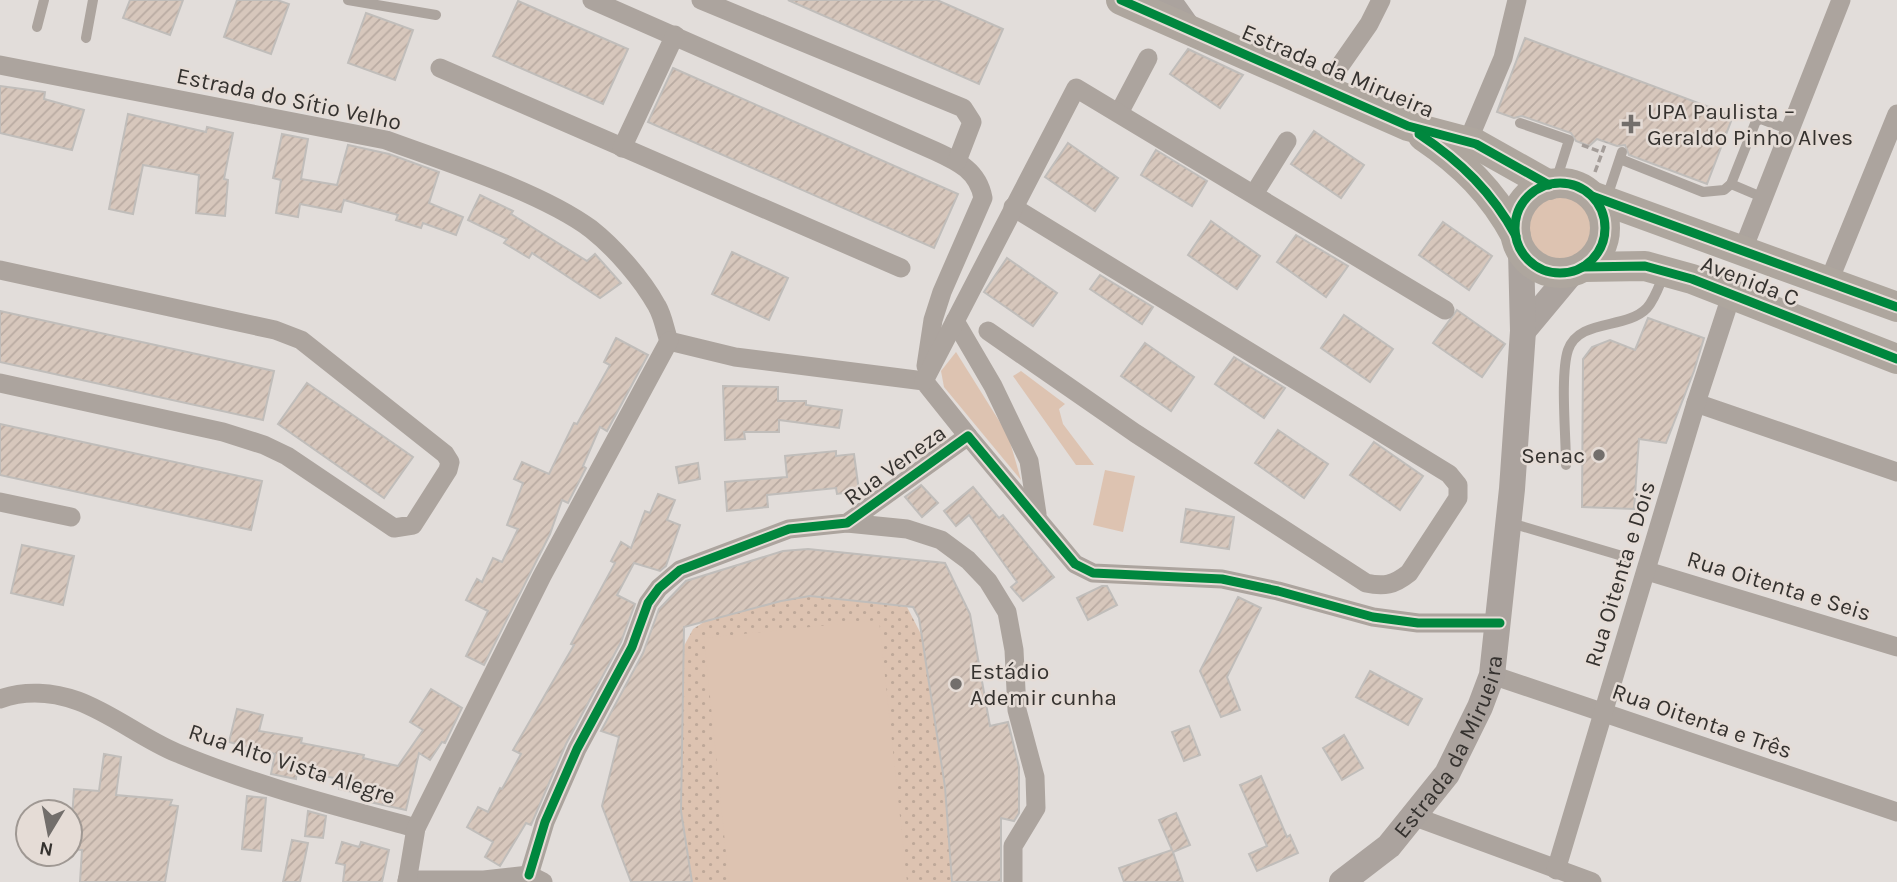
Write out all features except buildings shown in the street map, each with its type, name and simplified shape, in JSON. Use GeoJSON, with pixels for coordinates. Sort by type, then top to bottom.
{"type":"FeatureCollection","features":[{"type":"Feature","properties":{"kind":"main road"},"geometry":{"type":"LineString","coordinates":[[1121,0],[1188,28]]}},
{"type":"Feature","properties":{"kind":"main road","name":"Estrada da Mirueira"},"geometry":{"type":"LineString","coordinates":[[1168,0],[1188,28],[1408,126],[1468,142],[1552,185],[1576,187],[1595,197]]}},
{"type":"Feature","properties":{"kind":"main road","name":"Estrada da Mirueira"},"geometry":{"type":"LineString","coordinates":[[1408,126],[1449,153],[1487,189],[1518,244]]}},
{"type":"Feature","properties":{"kind":"main road","name":"Estrada da Mirueira"},"geometry":{"type":"LineString","coordinates":[[1342,882],[1389,846],[1447,774],[1480,707],[1492,675],[1515,525],[1523,331],[1518,244],[1519,210],[1526,199],[1552,185]]}},
{"type":"Feature","properties":{"kind":"main road"},"geometry":{"type":"LineString","coordinates":[[1523,331],[1578,269],[1600,250],[1605,228],[1595,197]]}},
{"type":"Feature","properties":{"kind":"main road","name":"Avenida C"},"geometry":{"type":"LineString","coordinates":[[1595,197],[1897,307]]}},
{"type":"Feature","properties":{"kind":"main road"},"geometry":{"type":"LineString","coordinates":[[1518,244],[1543,270],[1558,273],[1578,269]]}},
{"type":"Feature","properties":{"kind":"main road","name":"Avenida C"},"geometry":{"type":"LineString","coordinates":[[1578,269],[1629,264],[1732,293],[1897,359]]}},
{"type":"Feature","properties":{"kind":"street"},"geometry":{"type":"LineString","coordinates":[[592,0],[957,161],[973,173],[980,184],[983,198],[936,311],[923,381]]}},
{"type":"Feature","properties":{"kind":"street"},"geometry":{"type":"LineString","coordinates":[[701,0],[963,108],[972,121],[957,161]]}},
{"type":"Feature","properties":{"kind":"street"},"geometry":{"type":"LineString","coordinates":[[1323,90],[1369,24],[1381,0]]}},
{"type":"Feature","properties":{"kind":"street"},"geometry":{"type":"LineString","coordinates":[[1468,142],[1503,58],[1517,0]]}},
{"type":"Feature","properties":{"kind":"street"},"geometry":{"type":"LineString","coordinates":[[1742,252],[1841,0]]}},
{"type":"Feature","properties":{"kind":"street"},"geometry":{"type":"LineString","coordinates":[[622,148],[675,35]]}},
{"type":"Feature","properties":{"kind":"street"},"geometry":{"type":"LineString","coordinates":[[1119,113],[1148,58]]}},
{"type":"Feature","properties":{"kind":"street","name":"Estrada do Sítio Velho"},"geometry":{"type":"LineString","coordinates":[[0,65],[386,140],[516,191],[591,229],[625,263],[657,306],[669,341]]}},
{"type":"Feature","properties":{"kind":"street"},"geometry":{"type":"LineString","coordinates":[[440,68],[901,268]]}},
{"type":"Feature","properties":{"kind":"street"},"geometry":{"type":"LineString","coordinates":[[923,381],[1076,88],[1445,310]]}},
{"type":"Feature","properties":{"kind":"street"},"geometry":{"type":"LineString","coordinates":[[1829,281],[1897,114]]}},
{"type":"Feature","properties":{"kind":"street"},"geometry":{"type":"LineString","coordinates":[[1254,194],[1287,141]]}},
{"type":"Feature","properties":{"kind":"street"},"geometry":{"type":"LineString","coordinates":[[988,331],[1135,433],[1366,583],[1382,587],[1398,582],[1409,573],[1458,498],[1458,485],[1449,474],[1013,208]]}},
{"type":"Feature","properties":{"kind":"street"},"geometry":{"type":"LineString","coordinates":[[0,270],[275,330],[302,340],[445,454],[450,462],[449,470],[413,525],[394,528],[288,456],[264,445],[223,432],[0,383]]}},
{"type":"Feature","properties":{"kind":"street","name":"Rua Oitenta e Dois"},"geometry":{"type":"LineString","coordinates":[[1556,870],[1696,403],[1732,293]]}},
{"type":"Feature","properties":{"kind":"street"},"geometry":{"type":"LineString","coordinates":[[955,321],[993,386],[1029,461],[1037,514]]}},
{"type":"Feature","properties":{"kind":"street"},"geometry":{"type":"LineString","coordinates":[[407,881],[416,828],[542,576],[669,341],[735,357],[923,381],[968,436]]}},
{"type":"Feature","properties":{"kind":"street"},"geometry":{"type":"LineString","coordinates":[[1696,403],[1897,472]]}},
{"type":"Feature","properties":{"kind":"street","name":"Rua Veneza"},"geometry":{"type":"LineString","coordinates":[[407,881],[536,878],[545,822],[577,749],[632,647],[648,603],[659,589],[680,570],[789,529],[847,523],[968,436],[1037,514],[1075,564],[1093,573],[1223,579],[1278,590],[1373,617],[1418,624],[1500,623]]}},
{"type":"Feature","properties":{"kind":"street"},"geometry":{"type":"LineString","coordinates":[[0,502],[72,517]]}},
{"type":"Feature","properties":{"kind":"street"},"geometry":{"type":"LineString","coordinates":[[847,523],[907,529],[941,540],[968,560],[988,581],[1007,612],[1014,650],[1017,710],[1035,777],[1036,808],[1013,846],[1013,882]]}},
{"type":"Feature","properties":{"kind":"street","name":"Rua Oitenta e Seis"},"geometry":{"type":"LineString","coordinates":[[1647,571],[1897,647]]}},
{"type":"Feature","properties":{"kind":"street","name":"Rua Oitenta e Três"},"geometry":{"type":"LineString","coordinates":[[1492,675],[1897,812]]}},
{"type":"Feature","properties":{"kind":"street","name":"Rua Alto Vista Alegre"},"geometry":{"type":"LineString","coordinates":[[0,699],[14,694],[43,693],[78,701],[173,752],[236,776],[416,828]]}},
{"type":"Feature","properties":{"kind":"street"},"geometry":{"type":"LineString","coordinates":[[1413,816],[1592,882]]}},
{"type":"Feature","properties":{"kind":"lane"},"geometry":{"type":"LineString","coordinates":[[37,27],[44,0]]}},
{"type":"Feature","properties":{"kind":"lane"},"geometry":{"type":"LineString","coordinates":[[86,38],[93,0]]}},
{"type":"Feature","properties":{"kind":"lane"},"geometry":{"type":"LineString","coordinates":[[348,0],[436,15]]}},
{"type":"Feature","properties":{"kind":"lane"},"geometry":{"type":"LineString","coordinates":[[1595,197],[1621,155],[1703,192],[1724,190],[1731,184],[1756,121],[1761,119],[1790,130]]}},
{"type":"Feature","properties":{"kind":"lane"},"geometry":{"type":"LineString","coordinates":[[1520,123],[1569,140],[1552,185]]}},
{"type":"Feature","properties":{"kind":"lane"},"geometry":{"type":"LineString","coordinates":[[1731,184],[1764,198]]}},
{"type":"Feature","properties":{"kind":"lane"},"geometry":{"type":"LineString","coordinates":[[1566,464],[1566,362],[1572,342],[1583,332],[1618,323],[1646,310],[1663,275]]}},
{"type":"Feature","properties":{"kind":"lane"},"geometry":{"type":"LineString","coordinates":[[1515,525],[1629,558]]}},
{"type":"Feature","properties":{"kind":"path"},"geometry":{"type":"LineString","coordinates":[[1569,140],[1602,153],[1621,155]]}},
{"type":"Feature","properties":{"kind":"path"},"geometry":{"type":"LineString","coordinates":[[1595,197],[1606,142]]}},
{"type":"Feature","properties":{"kind":"shaded area"},"geometry":{"type":"Polygon","coordinates":[[[1561,197],[1574,199],[1585,207],[1593,218],[1593,244],[1585,255],[1574,263],[1561,265],[1548,263],[1537,255],[1529,244],[1527,231],[1529,218],[1537,207],[1548,199],[1561,197]]]}},
{"type":"Feature","properties":{"kind":"shaded area"},"geometry":{"type":"Polygon","coordinates":[[[956,352],[1008,435],[1021,480],[944,387],[941,371],[956,352]]]}},
{"type":"Feature","properties":{"kind":"shaded area"},"geometry":{"type":"Polygon","coordinates":[[[1021,371],[1065,404],[1059,409],[1063,424],[1094,465],[1076,465],[1013,376],[1021,371]]]}},
{"type":"Feature","properties":{"kind":"shaded area"},"geometry":{"type":"Polygon","coordinates":[[[1105,470],[1135,476],[1123,532],[1093,525],[1105,470]]]}},
{"type":"Feature","properties":{"kind":"shaded area"},"geometry":{"type":"Polygon","coordinates":[[[810,596],[907,607],[921,634],[945,787],[952,882],[692,882],[681,811],[684,646],[693,629],[704,622],[810,596]]]}},
{"type":"Feature","properties":{"kind":"shaded area"},"geometry":{"type":"Polygon","coordinates":[[[879,620],[907,882],[729,882],[704,638],[879,620]]]}},
{"type":"Feature","properties":{"kind":"cycle path"},"geometry":{"type":"LineString","coordinates":[[1121,0],[1408,126],[1476,144],[1549,185]]}},
{"type":"Feature","properties":{"kind":"cycle path"},"geometry":{"type":"LineString","coordinates":[[1419,134],[1474,179],[1497,205],[1516,236]]}},
{"type":"Feature","properties":{"kind":"cycle path"},"geometry":{"type":"LineString","coordinates":[[1560,183],[1577,187],[1592,196],[1601,211],[1605,228],[1601,245],[1592,260],[1577,269],[1560,273],[1543,269],[1528,260],[1519,245],[1515,228],[1519,211],[1528,196],[1543,187],[1560,183]]}},
{"type":"Feature","properties":{"kind":"cycle path"},"geometry":{"type":"LineString","coordinates":[[1592,196],[1897,307]]}},
{"type":"Feature","properties":{"kind":"cycle path"},"geometry":{"type":"LineString","coordinates":[[1583,267],[1645,266],[1692,279],[1897,359]]}},
{"type":"Feature","properties":{"kind":"cycle path"},"geometry":{"type":"LineString","coordinates":[[529,875],[545,822],[577,749],[632,647],[648,603],[659,588],[680,570],[789,529],[847,523],[968,436],[1075,564],[1093,573],[1222,579],[1373,617],[1418,623],[1500,623]]}},
{"type":"Feature","properties":{"kind":"place","name":"UPA Paulista – Geraldo Pinho Alves"},"geometry":{"type":"Point","coordinates":[1631,124]}},
{"type":"Feature","properties":{"kind":"place","name":"Senac"},"geometry":{"type":"Point","coordinates":[1599,455]}},
{"type":"Feature","properties":{"kind":"place","name":"Estádio Ademir cunha"},"geometry":{"type":"Point","coordinates":[956,684]}}]}
